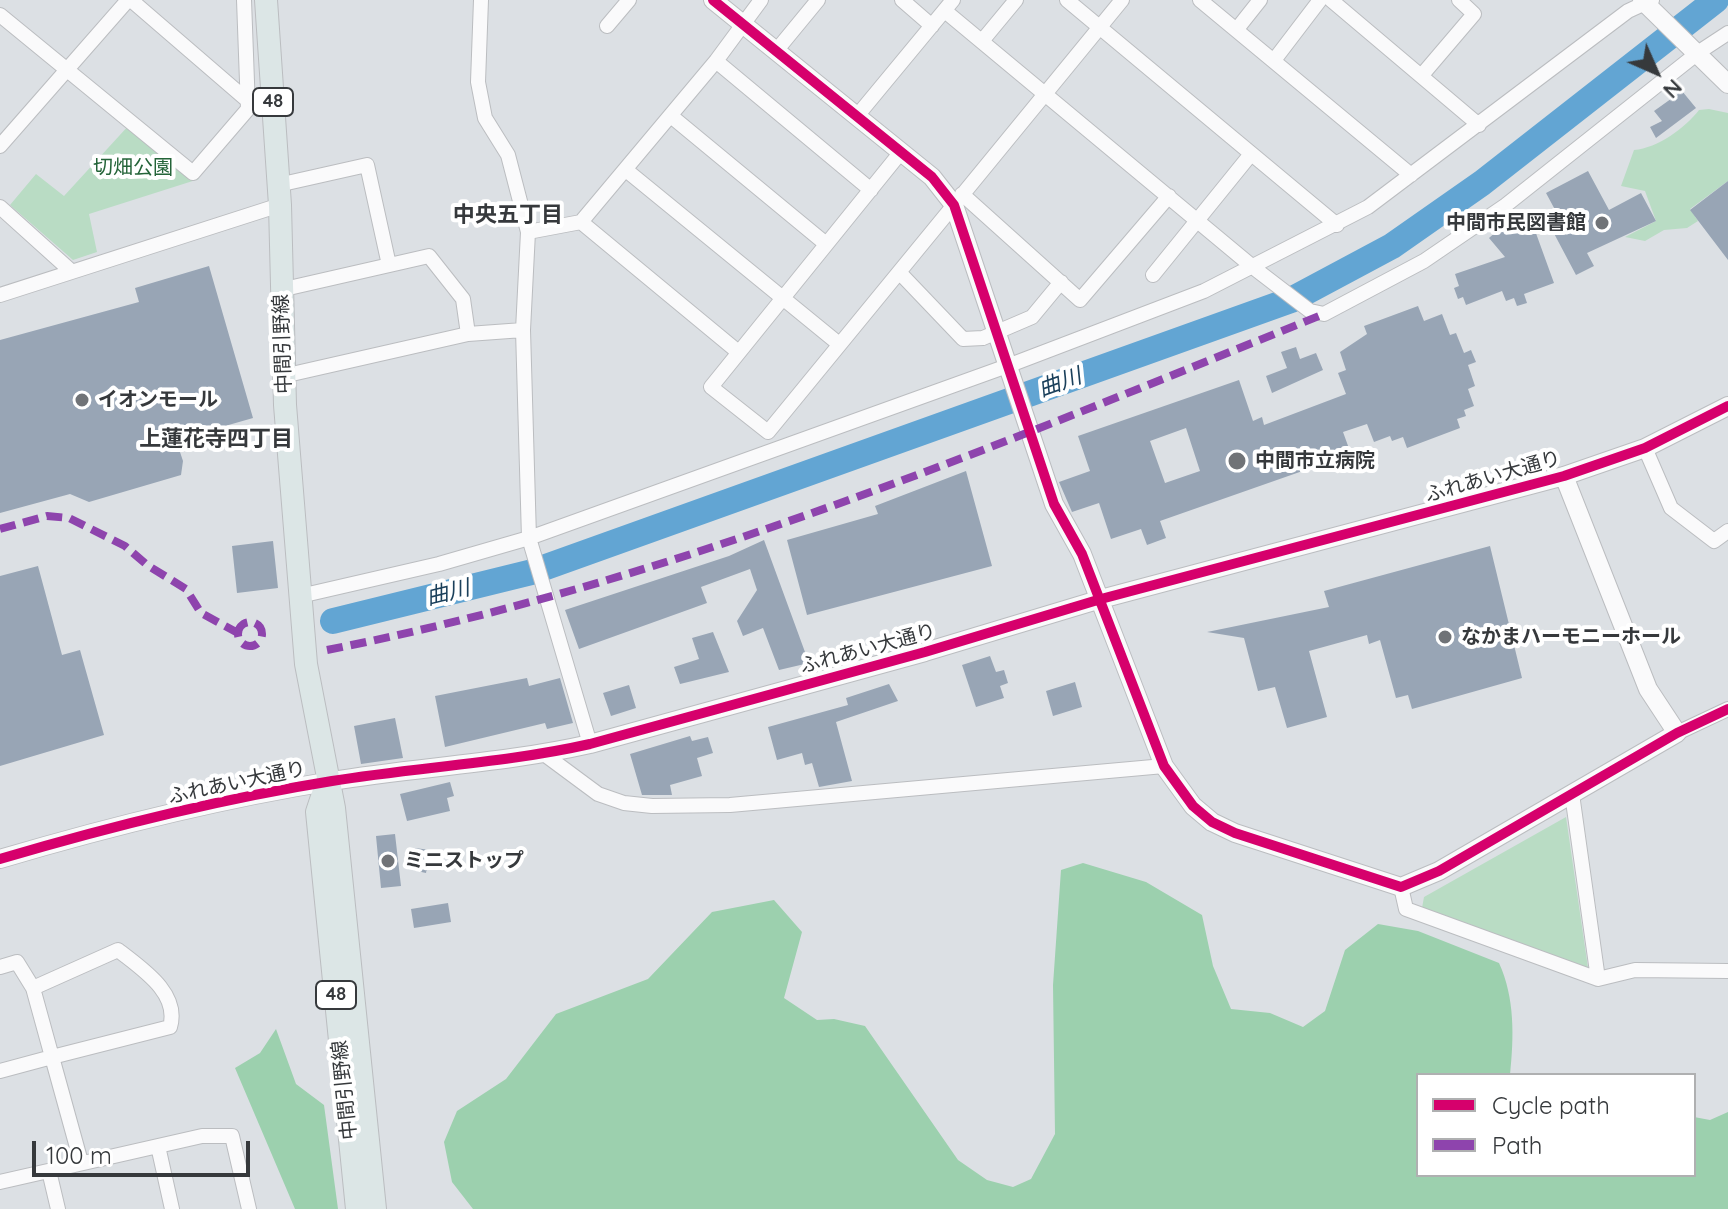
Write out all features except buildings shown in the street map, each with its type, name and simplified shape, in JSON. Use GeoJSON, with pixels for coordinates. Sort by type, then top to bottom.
{"type":"FeatureCollection","features":[{"type":"Feature","properties":{"kind":"main road","name":"中間引野線"},"geometry":{"type":"LineString","coordinates":[[266,0],[279,195],[283,376],[300,601],[327,782],[334,808],[375,1209]]}},
{"type":"Feature","properties":{"kind":"main road","name":"中間引野線"},"geometry":{"type":"LineString","coordinates":[[327,782],[317,812],[357,1209]]}},
{"type":"Feature","properties":{"kind":"street"},"geometry":{"type":"LineString","coordinates":[[2,141],[130,0],[247,100]]}},
{"type":"Feature","properties":{"kind":"street"},"geometry":{"type":"LineString","coordinates":[[0,15],[70,69],[193,173],[248,109],[244,0]]}},
{"type":"Feature","properties":{"kind":"street"},"geometry":{"type":"LineString","coordinates":[[481,0],[478,82],[485,118],[508,155],[528,232],[523,330],[530,545],[590,744]]}},
{"type":"Feature","properties":{"kind":"street"},"geometry":{"type":"LineString","coordinates":[[607,26],[629,0]]}},
{"type":"Feature","properties":{"kind":"street"},"geometry":{"type":"LineString","coordinates":[[713,0],[1080,300],[1169,196]]}},
{"type":"Feature","properties":{"kind":"street"},"geometry":{"type":"LineString","coordinates":[[528,232],[581,222],[716,61],[761,0]]}},
{"type":"Feature","properties":{"kind":"street"},"geometry":{"type":"LineString","coordinates":[[776,51],[818,0]]}},
{"type":"Feature","properties":{"kind":"street"},"geometry":{"type":"LineString","coordinates":[[902,0],[932,26]]}},
{"type":"Feature","properties":{"kind":"street"},"geometry":{"type":"LineString","coordinates":[[982,41],[1016,0]]}},
{"type":"Feature","properties":{"kind":"street"},"geometry":{"type":"LineString","coordinates":[[1067,0],[1337,225]]}},
{"type":"Feature","properties":{"kind":"street"},"geometry":{"type":"LineString","coordinates":[[901,152],[737,351],[711,387],[768,432],[1122,0]]}},
{"type":"Feature","properties":{"kind":"street"},"geometry":{"type":"LineString","coordinates":[[1200,0],[1275,59],[1411,175]]}},
{"type":"Feature","properties":{"kind":"street"},"geometry":{"type":"LineString","coordinates":[[1237,29],[1260,0]]}},
{"type":"Feature","properties":{"kind":"street"},"geometry":{"type":"LineString","coordinates":[[1275,59],[1320,0]]}},
{"type":"Feature","properties":{"kind":"street"},"geometry":{"type":"LineString","coordinates":[[1331,0],[1479,125]]}},
{"type":"Feature","properties":{"kind":"street"},"geometry":{"type":"LineString","coordinates":[[1422,75],[1474,14],[1459,0]]}},
{"type":"Feature","properties":{"kind":"street"},"geometry":{"type":"LineString","coordinates":[[300,601],[439,564],[530,545],[1012,371],[1258,269],[1368,207],[1628,11],[1649,4],[1728,84]]}},
{"type":"Feature","properties":{"kind":"street"},"geometry":{"type":"LineString","coordinates":[[857,116],[949,5],[982,41],[1169,196],[1310,311],[1324,314],[1424,261],[1506,205],[1696,49],[1728,33]]}},
{"type":"Feature","properties":{"kind":"street"},"geometry":{"type":"LineString","coordinates":[[716,61],[871,190]]}},
{"type":"Feature","properties":{"kind":"street"},"geometry":{"type":"LineString","coordinates":[[671,116],[826,244]]}},
{"type":"Feature","properties":{"kind":"street"},"geometry":{"type":"LineString","coordinates":[[1153,275],[1251,154]]}},
{"type":"Feature","properties":{"kind":"street"},"geometry":{"type":"LineString","coordinates":[[0,295],[367,165],[389,265]]}},
{"type":"Feature","properties":{"kind":"street"},"geometry":{"type":"LineString","coordinates":[[626,170],[839,344]]}},
{"type":"Feature","properties":{"kind":"street"},"geometry":{"type":"LineString","coordinates":[[958,200],[1054,504],[1082,554],[1101,599],[1164,766],[1193,806],[1212,822],[1235,833],[1401,887],[1439,871],[1677,733],[1728,709]]}},
{"type":"Feature","properties":{"kind":"street"},"geometry":{"type":"LineString","coordinates":[[0,207],[71,271]]}},
{"type":"Feature","properties":{"kind":"street"},"geometry":{"type":"LineString","coordinates":[[581,222],[737,351]]}},
{"type":"Feature","properties":{"kind":"street"},"geometry":{"type":"LineString","coordinates":[[280,290],[429,256],[463,299],[468,334]]}},
{"type":"Feature","properties":{"kind":"street"},"geometry":{"type":"LineString","coordinates":[[899,272],[963,339],[983,338],[1032,317],[1061,282]]}},
{"type":"Feature","properties":{"kind":"street"},"geometry":{"type":"LineString","coordinates":[[283,376],[468,334],[523,330]]}},
{"type":"Feature","properties":{"kind":"street","name":"ふれあい大通り"},"geometry":{"type":"LineString","coordinates":[[0,859],[86,834],[327,782],[425,766],[544,754],[590,744],[925,652],[1101,599],[1564,476],[1645,448],[1728,406]]}},
{"type":"Feature","properties":{"kind":"street"},"geometry":{"type":"LineString","coordinates":[[1645,448],[1671,508],[1714,541],[1728,531]]}},
{"type":"Feature","properties":{"kind":"street"},"geometry":{"type":"LineString","coordinates":[[1564,476],[1648,689],[1677,733]]}},
{"type":"Feature","properties":{"kind":"street"},"geometry":{"type":"LineString","coordinates":[[544,754],[598,794],[624,803],[652,806],[730,805],[1164,766]]}},
{"type":"Feature","properties":{"kind":"street"},"geometry":{"type":"LineString","coordinates":[[1572,794],[1598,979]]}},
{"type":"Feature","properties":{"kind":"street"},"geometry":{"type":"LineString","coordinates":[[1401,887],[1406,909],[1598,979],[1635,970],[1728,971]]}},
{"type":"Feature","properties":{"kind":"street"},"geometry":{"type":"LineString","coordinates":[[0,1071],[170,1027],[174,1016],[165,992],[118,950],[33,988]]}},
{"type":"Feature","properties":{"kind":"street"},"geometry":{"type":"LineString","coordinates":[[0,967],[17,962],[33,988],[81,1162]]}},
{"type":"Feature","properties":{"kind":"street"},"geometry":{"type":"LineString","coordinates":[[0,1180],[202,1136],[232,1136],[249,1209]]}},
{"type":"Feature","properties":{"kind":"street"},"geometry":{"type":"LineString","coordinates":[[158,1146],[172,1209]]}},
{"type":"Feature","properties":{"kind":"street"},"geometry":{"type":"LineString","coordinates":[[49,1171],[58,1209]]}},
{"type":"Feature","properties":{"kind":"green space"},"geometry":{"type":"Polygon","coordinates":[[[1699,110],[1728,113],[1728,181],[1690,209],[1698,221],[1687,228],[1664,230],[1645,241],[1625,237],[1656,221],[1645,191],[1621,186],[1634,150],[1661,141],[1679,130],[1699,110]]]}},
{"type":"Feature","properties":{"kind":"green space","name":"切畑公園"},"geometry":{"type":"Polygon","coordinates":[[[130,124],[199,179],[89,214],[97,252],[73,260],[10,205],[36,174],[64,196],[130,124]]]}},
{"type":"Feature","properties":{"kind":"green space"},"geometry":{"type":"Polygon","coordinates":[[[1566,817],[1588,968],[1422,908],[1424,897],[1566,817]]]}},
{"type":"Feature","properties":{"kind":"green space"},"geometry":{"type":"Polygon","coordinates":[[[1083,863],[1146,882],[1202,915],[1213,966],[1231,1009],[1270,1013],[1303,1027],[1325,1011],[1345,950],[1378,924],[1418,931],[1499,963],[1508,990],[1512,1018],[1510,1073],[1416,1073],[1416,1177],[1696,1177],[1696,1117],[1710,1120],[1728,1112],[1728,1209],[473,1209],[452,1182],[444,1142],[457,1111],[506,1079],[556,1014],[648,979],[712,912],[774,900],[802,932],[784,998],[817,1020],[834,1019],[865,1026],[958,1160],[987,1180],[1013,1187],[1031,1179],[1055,1134],[1053,985],[1061,870],[1083,863]]]}},
{"type":"Feature","properties":{"kind":"green space"},"geometry":{"type":"Polygon","coordinates":[[[276,1029],[296,1084],[324,1105],[338,1209],[295,1209],[235,1068],[260,1053],[276,1029]]]}},
{"type":"Feature","properties":{"kind":"waterway","name":"曲川"},"geometry":{"type":"LineString","coordinates":[[333,621],[532,572],[1291,300],[1392,246],[1482,183],[1716,0]]}},
{"type":"Feature","properties":{"kind":"marked path"},"geometry":{"type":"LineString","coordinates":[[327,650],[456,621],[583,587],[833,506],[1080,412],[1324,314]]}},
{"type":"Feature","properties":{"kind":"marked path"},"geometry":{"type":"LineString","coordinates":[[0,529],[47,516],[69,518],[125,546],[147,565],[186,589],[201,613],[238,633]]}},
{"type":"Feature","properties":{"kind":"marked path"},"geometry":{"type":"LineString","coordinates":[[250,622],[259,625],[262,634],[259,643],[250,646],[241,643],[238,634],[241,625],[250,622]]}},
{"type":"Feature","properties":{"kind":"cycle path"},"geometry":{"type":"LineString","coordinates":[[713,0],[932,177],[954,205],[1054,504],[1082,554],[1164,766],[1193,806],[1212,822],[1235,833],[1401,887],[1439,871],[1677,733],[1728,709]]}},
{"type":"Feature","properties":{"kind":"cycle path"},"geometry":{"type":"LineString","coordinates":[[0,859],[123,825],[248,796],[590,744],[925,652],[1101,599],[1564,476],[1645,448],[1728,406]]}},
{"type":"Feature","properties":{"kind":"place","name":"中間市民図書館"},"geometry":{"type":"Point","coordinates":[1602,223]}},
{"type":"Feature","properties":{"kind":"place","name":"イオンモール"},"geometry":{"type":"Point","coordinates":[82,400]}},
{"type":"Feature","properties":{"kind":"place","name":"中間市立病院"},"geometry":{"type":"Point","coordinates":[1237,461]}},
{"type":"Feature","properties":{"kind":"place","name":"なかまハーモニーホール"},"geometry":{"type":"Point","coordinates":[1445,637]}},
{"type":"Feature","properties":{"kind":"place","name":"ミニストップ"},"geometry":{"type":"Point","coordinates":[388,861]}},
{"type":"Feature","properties":{"kind":"district","name":"中央五丁目"},"geometry":{"type":"Point","coordinates":[508,215]}},
{"type":"Feature","properties":{"kind":"district","name":"上蓮花寺四丁目"},"geometry":{"type":"Point","coordinates":[216,439]}}]}
